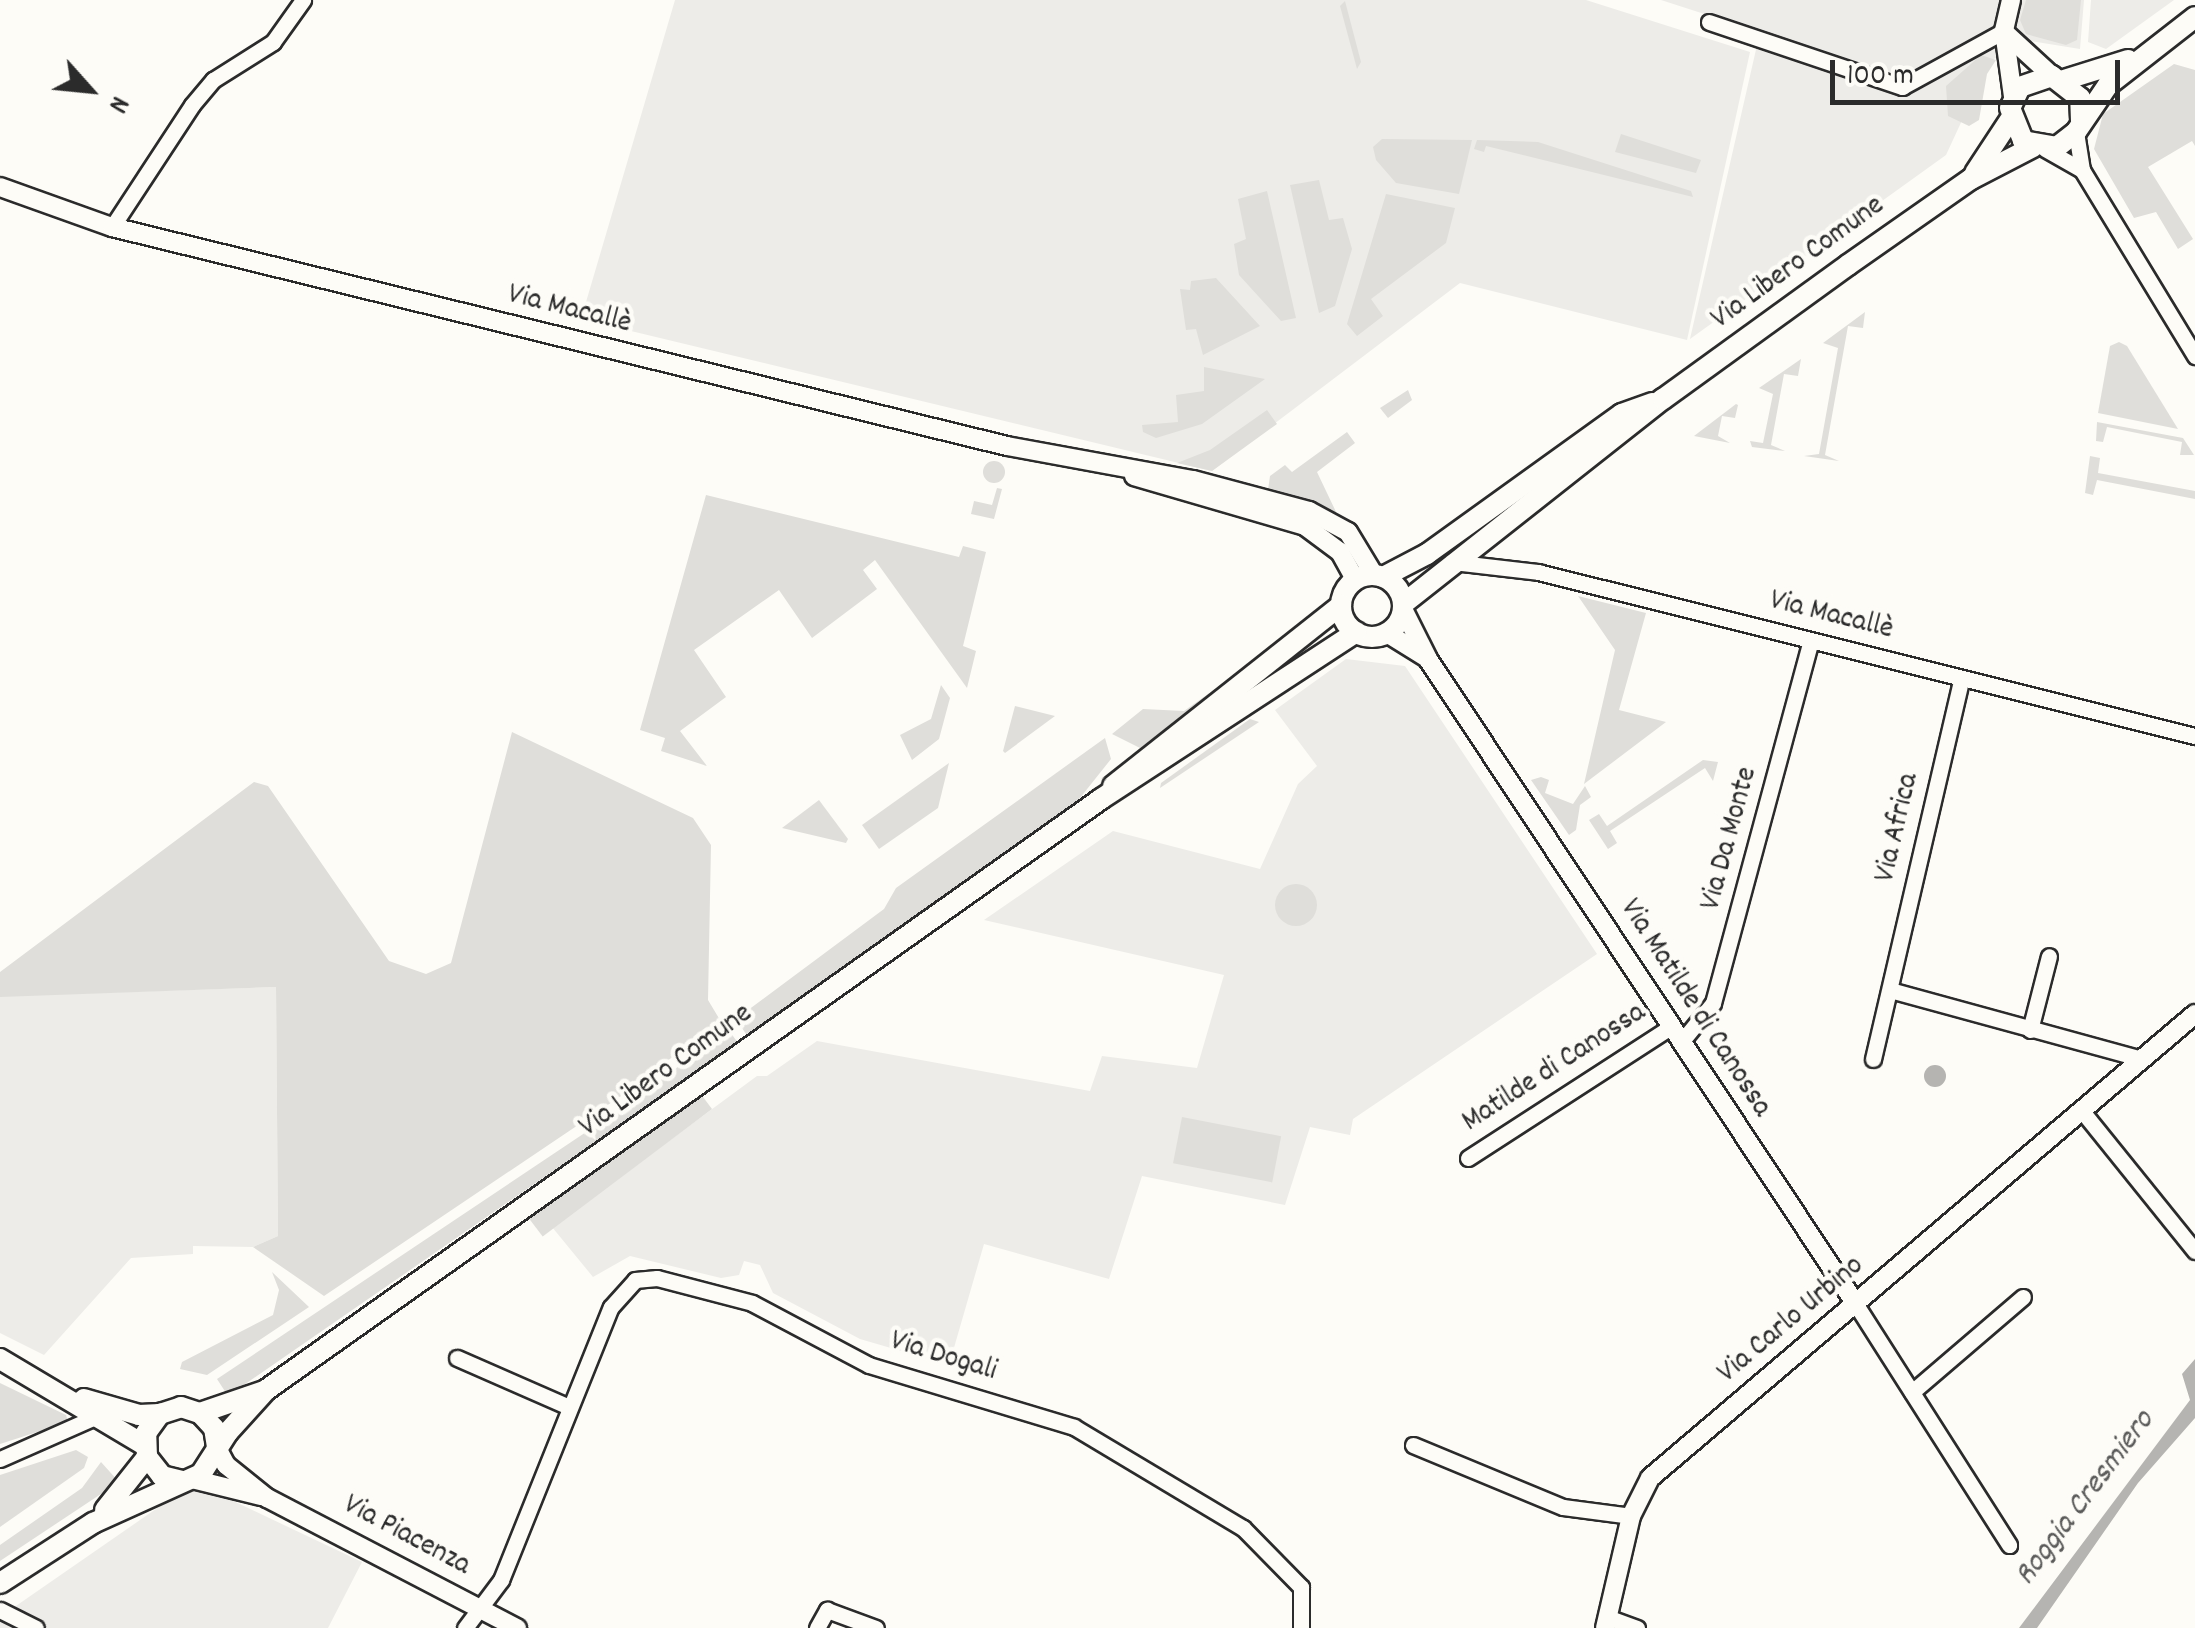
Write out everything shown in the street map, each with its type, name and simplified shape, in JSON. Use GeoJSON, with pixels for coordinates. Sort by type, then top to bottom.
{"type":"FeatureCollection","features":[{"type":"Feature","properties":{"kind":"main road","name":"Via Libero Comune"},"geometry":{"type":"LineString","coordinates":[[1387,633],[1402,606],[1452,562],[1663,399],[1970,179],[2079,127],[2098,96],[2144,53],[2195,18]]}},
{"type":"Feature","properties":{"kind":"main road","name":"Via Libero Comune"},"geometry":{"type":"LineString","coordinates":[[1970,179],[2010,120],[2013,97],[2029,80],[2058,78],[2144,53]]}},
{"type":"Feature","properties":{"kind":"main road"},"geometry":{"type":"LineString","coordinates":[[2058,78],[2080,98],[2079,127]]}},
{"type":"Feature","properties":{"kind":"main road"},"geometry":{"type":"LineString","coordinates":[[2010,120],[2039,148]]}},
{"type":"Feature","properties":{"kind":"main road","name":"Via Libero Comune"},"geometry":{"type":"LineString","coordinates":[[1101,799],[1132,766],[1341,606],[1371,577],[1427,554],[1622,414],[1663,399]]}},
{"type":"Feature","properties":{"kind":"main road"},"geometry":{"type":"LineString","coordinates":[[1371,577],[1398,589],[1402,606]]}},
{"type":"Feature","properties":{"kind":"main road"},"geometry":{"type":"LineString","coordinates":[[1341,606],[1356,632],[1387,633]]}},
{"type":"Feature","properties":{"kind":"main road","name":"Via Libero Comune"},"geometry":{"type":"LineString","coordinates":[[0,1582],[93,1522],[209,1468],[217,1448],[266,1390],[1101,799],[1142,778],[1356,632]]}},
{"type":"Feature","properties":{"kind":"main road"},"geometry":{"type":"LineString","coordinates":[[0,1359],[97,1416],[145,1451],[162,1476],[187,1480]]}},
{"type":"Feature","properties":{"kind":"main road","name":"Via Libero Comune"},"geometry":{"type":"LineString","coordinates":[[93,1522],[135,1480],[160,1414],[181,1407],[200,1413],[266,1390]]}},
{"type":"Feature","properties":{"kind":"main road"},"geometry":{"type":"LineString","coordinates":[[58,1391],[139,1415],[160,1414]]}},
{"type":"Feature","properties":{"kind":"main road"},"geometry":{"type":"LineString","coordinates":[[200,1413],[214,1428],[217,1448]]}},
{"type":"Feature","properties":{"kind":"street"},"geometry":{"type":"LineString","coordinates":[[112,227],[192,105],[214,80],[273,42],[303,0]]}},
{"type":"Feature","properties":{"kind":"street"},"geometry":{"type":"LineString","coordinates":[[2011,0],[2004,31],[2013,97]]}},
{"type":"Feature","properties":{"kind":"street"},"geometry":{"type":"LineString","coordinates":[[1709,22],[1902,87],[2004,31]]}},
{"type":"Feature","properties":{"kind":"street"},"geometry":{"type":"LineString","coordinates":[[2004,31],[2058,78]]}},
{"type":"Feature","properties":{"kind":"street"},"geometry":{"type":"LineString","coordinates":[[2079,127],[2082,170],[2195,356]]}},
{"type":"Feature","properties":{"kind":"street"},"geometry":{"type":"LineString","coordinates":[[2039,148],[2082,170]]}},
{"type":"Feature","properties":{"kind":"street","name":"Via Macallè"},"geometry":{"type":"LineString","coordinates":[[0,187],[112,227],[1129,473],[1193,480],[1309,511],[1348,532],[1371,577]]}},
{"type":"Feature","properties":{"kind":"street","name":"Via Macallè"},"geometry":{"type":"LineString","coordinates":[[1452,562],[1538,572],[2195,736]]}},
{"type":"Feature","properties":{"kind":"street","name":"Via Matilde di Canossa"},"geometry":{"type":"LineString","coordinates":[[1402,606],[1428,659],[1855,1303],[2009,1544]]}},
{"type":"Feature","properties":{"kind":"street","name":"Via Matilde di Canossa"},"geometry":{"type":"LineString","coordinates":[[1387,633],[1428,659]]}},
{"type":"Feature","properties":{"kind":"street","name":"Via Da Monte"},"geometry":{"type":"LineString","coordinates":[[1677,1034],[1713,1002],[1811,640]]}},
{"type":"Feature","properties":{"kind":"street","name":"Via Africa"},"geometry":{"type":"LineString","coordinates":[[1873,1059],[1962,678]]}},
{"type":"Feature","properties":{"kind":"street"},"geometry":{"type":"LineString","coordinates":[[2030,1030],[2049,956]]}},
{"type":"Feature","properties":{"kind":"street"},"geometry":{"type":"LineString","coordinates":[[1890,990],[2143,1059]]}},
{"type":"Feature","properties":{"kind":"street","name":"Via Carlo Urbino"},"geometry":{"type":"LineString","coordinates":[[1637,1628],[1606,1623],[1631,1516],[1650,1478],[2195,1014]]}},
{"type":"Feature","properties":{"kind":"street","name":"Matilde di Canossa"},"geometry":{"type":"LineString","coordinates":[[1468,1158],[1677,1034]]}},
{"type":"Feature","properties":{"kind":"street"},"geometry":{"type":"LineString","coordinates":[[2082,1111],[2195,1252]]}},
{"type":"Feature","properties":{"kind":"street","name":"Via Dogali"},"geometry":{"type":"LineString","coordinates":[[466,1628],[500,1580],[611,1307],[635,1280],[683,1281],[726,1293],[869,1365],[1074,1427],[1243,1528],[1302,1587],[1301,1628]]}},
{"type":"Feature","properties":{"kind":"street"},"geometry":{"type":"LineString","coordinates":[[1912,1392],[2023,1297]]}},
{"type":"Feature","properties":{"kind":"street"},"geometry":{"type":"LineString","coordinates":[[458,1358],[569,1407]]}},
{"type":"Feature","properties":{"kind":"street"},"geometry":{"type":"LineString","coordinates":[[0,1459],[91,1424],[97,1416]]}},
{"type":"Feature","properties":{"kind":"street"},"geometry":{"type":"LineString","coordinates":[[1413,1445],[1563,1507],[1631,1516]]}},
{"type":"Feature","properties":{"kind":"street","name":"Via Piacenza"},"geometry":{"type":"LineString","coordinates":[[217,1448],[226,1465],[267,1498],[517,1628]]}},
{"type":"Feature","properties":{"kind":"street","name":"Via Piacenza"},"geometry":{"type":"LineString","coordinates":[[187,1480],[267,1498]]}},
{"type":"Feature","properties":{"kind":"street"},"geometry":{"type":"LineString","coordinates":[[0,1610],[36,1628]]}},
{"type":"Feature","properties":{"kind":"street"},"geometry":{"type":"LineString","coordinates":[[817,1628],[826,1610],[876,1628]]}},
{"type":"Feature","properties":{"kind":"shaded area"},"geometry":{"type":"Polygon","coordinates":[[[675,0],[1586,0],[1750,52],[1687,340],[1460,283],[1212,471],[581,319],[675,0]]]}},
{"type":"Feature","properties":{"kind":"shaded area"},"geometry":{"type":"Polygon","coordinates":[[[1661,0],[2084,0],[2080,49],[2025,40],[1989,62],[1946,155],[1690,339],[1760,32],[1661,0]]]}},
{"type":"Feature","properties":{"kind":"shaded area"},"geometry":{"type":"Polygon","coordinates":[[[2026,0],[2081,0],[2077,40],[2066,45],[2026,34],[2020,20],[2026,0]]]}},
{"type":"Feature","properties":{"kind":"shaded area"},"geometry":{"type":"Polygon","coordinates":[[[2091,0],[2174,0],[2106,49],[2088,42],[2091,0]]]}},
{"type":"Feature","properties":{"kind":"shaded area"},"geometry":{"type":"Polygon","coordinates":[[[1345,1],[1361,62],[1357,69],[1340,6],[1345,1]]]}},
{"type":"Feature","properties":{"kind":"shaded area"},"geometry":{"type":"Polygon","coordinates":[[[1981,55],[1996,60],[1987,74],[1979,120],[1969,126],[1948,116],[1946,86],[1981,55]]]}},
{"type":"Feature","properties":{"kind":"shaded area"},"geometry":{"type":"Polygon","coordinates":[[[2174,64],[2195,70],[2195,146],[2192,141],[2148,167],[2193,239],[2178,249],[2156,212],[2134,218],[2094,149],[2103,114],[2174,64]]]}},
{"type":"Feature","properties":{"kind":"shaded area"},"geometry":{"type":"Polygon","coordinates":[[[1621,134],[1701,160],[1696,173],[1615,152],[1621,134]]]}},
{"type":"Feature","properties":{"kind":"shaded area"},"geometry":{"type":"Polygon","coordinates":[[[1382,139],[1472,140],[1459,194],[1396,183],[1376,160],[1373,147],[1382,139]]]}},
{"type":"Feature","properties":{"kind":"shaded area"},"geometry":{"type":"Polygon","coordinates":[[[1477,140],[1538,142],[1691,191],[1693,197],[1486,146],[1484,152],[1474,149],[1477,140]]]}},
{"type":"Feature","properties":{"kind":"shaded area"},"geometry":{"type":"Polygon","coordinates":[[[1319,180],[1329,220],[1343,218],[1352,249],[1335,306],[1319,313],[1290,185],[1319,180]]]}},
{"type":"Feature","properties":{"kind":"shaded area"},"geometry":{"type":"Polygon","coordinates":[[[1267,191],[1296,318],[1281,321],[1239,275],[1234,244],[1246,239],[1238,199],[1267,191]]]}},
{"type":"Feature","properties":{"kind":"shaded area"},"geometry":{"type":"Polygon","coordinates":[[[1386,194],[1455,208],[1446,243],[1371,299],[1383,316],[1357,336],[1347,324],[1386,194]]]}},
{"type":"Feature","properties":{"kind":"shaded area"},"geometry":{"type":"Polygon","coordinates":[[[1216,278],[1260,326],[1203,355],[1196,329],[1186,330],[1180,289],[1190,290],[1191,281],[1216,278]]]}},
{"type":"Feature","properties":{"kind":"shaded area"},"geometry":{"type":"Polygon","coordinates":[[[1865,312],[1863,328],[1848,326],[1825,455],[1839,461],[1804,456],[1819,454],[1838,348],[1823,343],[1865,312]]]}},
{"type":"Feature","properties":{"kind":"shaded area"},"geometry":{"type":"Polygon","coordinates":[[[2119,342],[2127,346],[2178,429],[2098,413],[2110,346],[2119,342]]]}},
{"type":"Feature","properties":{"kind":"shaded area"},"geometry":{"type":"Polygon","coordinates":[[[1801,359],[1798,376],[1784,374],[1771,445],[1785,451],[1752,447],[1750,441],[1763,443],[1773,394],[1759,388],[1801,359]]]}},
{"type":"Feature","properties":{"kind":"shaded area"},"geometry":{"type":"Polygon","coordinates":[[[1204,367],[1265,379],[1202,424],[1156,438],[1143,432],[1142,425],[1178,422],[1176,395],[1204,391],[1204,367]]]}},
{"type":"Feature","properties":{"kind":"shaded area"},"geometry":{"type":"Polygon","coordinates":[[[1408,390],[1412,400],[1388,418],[1380,408],[1408,390]]]}},
{"type":"Feature","properties":{"kind":"shaded area"},"geometry":{"type":"Polygon","coordinates":[[[1736,404],[1735,418],[1722,416],[1718,436],[1730,443],[1694,436],[1736,404]]]}},
{"type":"Feature","properties":{"kind":"shaded area"},"geometry":{"type":"Polygon","coordinates":[[[1267,410],[1277,424],[1212,471],[1177,463],[1210,450],[1267,410]]]}},
{"type":"Feature","properties":{"kind":"shaded area"},"geometry":{"type":"Polygon","coordinates":[[[2097,422],[2183,438],[2194,455],[2180,455],[2182,442],[2107,427],[2103,442],[2096,441],[2097,422]]]}},
{"type":"Feature","properties":{"kind":"shaded area"},"geometry":{"type":"Polygon","coordinates":[[[1347,432],[1355,443],[1317,472],[1337,514],[1268,490],[1270,476],[1285,465],[1292,472],[1347,432]]]}},
{"type":"Feature","properties":{"kind":"shaded area"},"geometry":{"type":"Polygon","coordinates":[[[2090,456],[2100,458],[2098,473],[2195,491],[2195,499],[2097,480],[2093,495],[2085,493],[2090,456]]]}},
{"type":"Feature","properties":{"kind":"shaded area"},"geometry":{"type":"Polygon","coordinates":[[[994,461],[1002,464],[1002,480],[994,483],[986,480],[983,472],[986,464],[994,461]]]}},
{"type":"Feature","properties":{"kind":"shaded area"},"geometry":{"type":"Polygon","coordinates":[[[997,488],[1002,489],[994,519],[971,514],[974,501],[992,505],[997,488]]]}},
{"type":"Feature","properties":{"kind":"shaded area"},"geometry":{"type":"Polygon","coordinates":[[[706,495],[959,557],[963,546],[986,552],[963,646],[976,651],[967,688],[875,560],[863,570],[877,589],[812,638],[779,590],[694,650],[726,697],[680,731],[707,766],[661,751],[665,738],[640,730],[706,495]]]}},
{"type":"Feature","properties":{"kind":"shaded area"},"geometry":{"type":"Polygon","coordinates":[[[1578,596],[1646,613],[1619,710],[1666,722],[1584,784],[1615,650],[1578,596]]]}},
{"type":"Feature","properties":{"kind":"shaded area"},"geometry":{"type":"Polygon","coordinates":[[[1290,636],[1140,748],[1112,734],[1143,709],[1184,711],[1290,636]]]}},
{"type":"Feature","properties":{"kind":"shaded area"},"geometry":{"type":"Polygon","coordinates":[[[1346,659],[1405,666],[1597,954],[1353,1119],[1350,1135],[1310,1127],[1285,1205],[1142,1176],[1109,1279],[984,1244],[949,1365],[860,1339],[773,1293],[760,1265],[744,1261],[739,1275],[721,1278],[630,1256],[593,1277],[552,1227],[757,1076],[767,1076],[817,1041],[1090,1091],[1102,1056],[1197,1068],[1224,975],[984,920],[1113,831],[1260,869],[1298,784],[1317,766],[1275,710],[1346,659]]]}},
{"type":"Feature","properties":{"kind":"shaded area"},"geometry":{"type":"Polygon","coordinates":[[[941,685],[950,698],[939,739],[912,760],[900,735],[931,719],[941,685]]]}},
{"type":"Feature","properties":{"kind":"shaded area"},"geometry":{"type":"Polygon","coordinates":[[[1015,706],[1055,716],[1005,753],[1003,751],[1015,706]]]}},
{"type":"Feature","properties":{"kind":"shaded area"},"geometry":{"type":"Polygon","coordinates":[[[1250,719],[1259,722],[1160,788],[1161,783],[1250,719]]]}},
{"type":"Feature","properties":{"kind":"shaded area"},"geometry":{"type":"Polygon","coordinates":[[[512,732],[693,818],[711,845],[708,1000],[720,1020],[630,1090],[324,1296],[253,1247],[278,1236],[276,987],[0,997],[0,972],[254,782],[268,786],[389,961],[426,974],[451,963],[512,732]]]}},
{"type":"Feature","properties":{"kind":"shaded area"},"geometry":{"type":"Polygon","coordinates":[[[1105,738],[1111,759],[1076,803],[748,1037],[736,1019],[884,909],[896,888],[1105,738]]]}},
{"type":"Feature","properties":{"kind":"shaded area"},"geometry":{"type":"Polygon","coordinates":[[[1703,760],[1718,762],[1713,781],[1705,768],[1610,831],[1617,843],[1608,849],[1589,820],[1599,814],[1607,826],[1703,760]]]}},
{"type":"Feature","properties":{"kind":"shaded area"},"geometry":{"type":"Polygon","coordinates":[[[949,763],[938,808],[879,849],[862,825],[949,763]]]}},
{"type":"Feature","properties":{"kind":"shaded area"},"geometry":{"type":"Polygon","coordinates":[[[1531,780],[1549,780],[1545,793],[1573,804],[1585,786],[1591,797],[1580,805],[1576,830],[1569,835],[1531,780]]]}},
{"type":"Feature","properties":{"kind":"shaded area"},"geometry":{"type":"Polygon","coordinates":[[[819,800],[848,839],[846,843],[782,828],[819,800]]]}},
{"type":"Feature","properties":{"kind":"shaded area"},"geometry":{"type":"Polygon","coordinates":[[[1296,884],[1311,890],[1317,905],[1311,920],[1296,926],[1281,920],[1275,905],[1281,890],[1296,884]]]}},
{"type":"Feature","properties":{"kind":"shaded area"},"geometry":{"type":"Polygon","coordinates":[[[276,987],[278,1236],[253,1247],[193,1246],[193,1254],[131,1258],[44,1355],[0,1333],[0,996],[276,987]]]}},
{"type":"Feature","properties":{"kind":"shaded area"},"geometry":{"type":"Polygon","coordinates":[[[728,1029],[738,1043],[228,1396],[217,1379],[634,1100],[728,1029]]]}},
{"type":"Feature","properties":{"kind":"shaded area"},"geometry":{"type":"Polygon","coordinates":[[[1935,1065],[1943,1068],[1943,1084],[1935,1087],[1927,1084],[1924,1076],[1927,1068],[1935,1065]]]}},
{"type":"Feature","properties":{"kind":"shaded area"},"geometry":{"type":"Polygon","coordinates":[[[698,1090],[712,1109],[543,1237],[528,1217],[698,1090]]]}},
{"type":"Feature","properties":{"kind":"shaded area"},"geometry":{"type":"Polygon","coordinates":[[[1182,1117],[1281,1136],[1272,1182],[1173,1163],[1182,1117]]]}},
{"type":"Feature","properties":{"kind":"shaded area"},"geometry":{"type":"Polygon","coordinates":[[[272,1272],[309,1307],[207,1375],[180,1369],[182,1362],[273,1315],[279,1290],[272,1272]]]}},
{"type":"Feature","properties":{"kind":"shaded area","name":"Roggia Cresmiero"},"geometry":{"type":"Polygon","coordinates":[[[2195,1359],[2195,1418],[2138,1483],[2037,1628],[2019,1628],[2190,1400],[2182,1374],[2195,1359]]]}},
{"type":"Feature","properties":{"kind":"shaded area"},"geometry":{"type":"Polygon","coordinates":[[[0,1383],[66,1415],[68,1422],[0,1444],[0,1383]]]}},
{"type":"Feature","properties":{"kind":"shaded area"},"geometry":{"type":"Polygon","coordinates":[[[76,1450],[88,1457],[84,1468],[0,1527],[0,1475],[76,1450]]]}},
{"type":"Feature","properties":{"kind":"shaded area"},"geometry":{"type":"Polygon","coordinates":[[[101,1462],[119,1482],[0,1561],[0,1545],[82,1488],[101,1462]]]}},
{"type":"Feature","properties":{"kind":"shaded area"},"geometry":{"type":"Polygon","coordinates":[[[208,1489],[362,1562],[328,1628],[0,1628],[0,1617],[179,1493],[208,1489]]]}}]}
